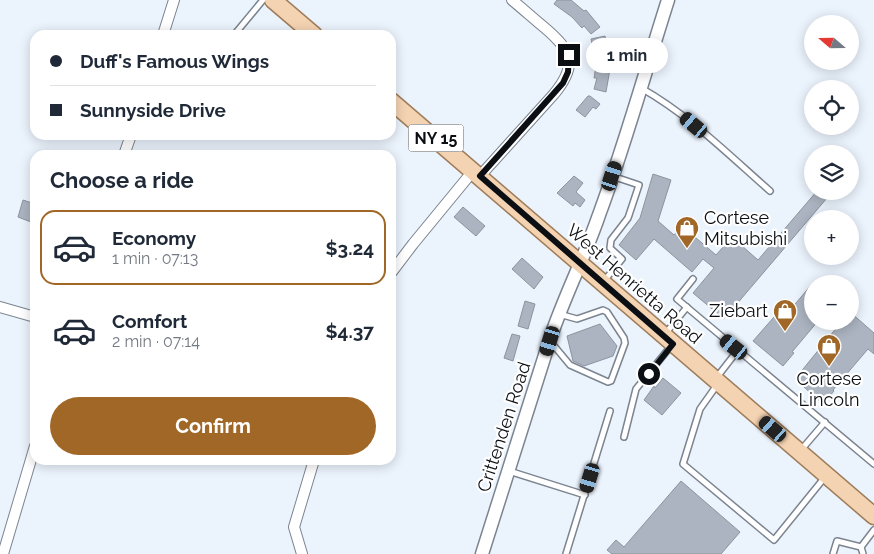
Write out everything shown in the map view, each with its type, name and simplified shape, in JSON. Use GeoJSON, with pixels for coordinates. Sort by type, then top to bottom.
{"type":"FeatureCollection","features":[{"type":"Feature","properties":{"kind":"main road"},"geometry":{"type":"LineString","coordinates":[[273,0],[308,30]]}},
{"type":"Feature","properties":{"kind":"main road","name":"West Henrietta Road"},"geometry":{"type":"LineString","coordinates":[[396,105],[874,516]]}},
{"type":"Feature","properties":{"kind":"street"},"geometry":{"type":"LineString","coordinates":[[165,30],[174,0]]}},
{"type":"Feature","properties":{"kind":"street"},"geometry":{"type":"LineString","coordinates":[[396,266],[412,244],[477,173],[554,94],[566,78],[569,55],[562,44],[512,0]]}},
{"type":"Feature","properties":{"kind":"street","name":"Crittenden Road"},"geometry":{"type":"LineString","coordinates":[[482,554],[558,314],[599,216],[668,0]]}},
{"type":"Feature","properties":{"kind":"street"},"geometry":{"type":"LineString","coordinates":[[0,307],[30,316]]}},
{"type":"Feature","properties":{"kind":"street"},"geometry":{"type":"LineString","coordinates":[[3,554],[30,463]]}},
{"type":"Feature","properties":{"kind":"street"},"geometry":{"type":"LineString","coordinates":[[302,554],[294,527],[313,465]]}},
{"type":"Feature","properties":{"kind":"lane"},"geometry":{"type":"LineString","coordinates":[[238,30],[263,0]]}},
{"type":"Feature","properties":{"kind":"lane"},"geometry":{"type":"LineString","coordinates":[[640,88],[681,114],[770,191]]}},
{"type":"Feature","properties":{"kind":"lane"},"geometry":{"type":"LineString","coordinates":[[602,283],[622,259],[610,248],[611,240],[628,218],[639,185],[612,176]]}},
{"type":"Feature","properties":{"kind":"lane"},"geometry":{"type":"LineString","coordinates":[[694,279],[677,299],[874,464]]}},
{"type":"Feature","properties":{"kind":"lane"},"geometry":{"type":"LineString","coordinates":[[624,437],[636,389],[686,308]]}},
{"type":"Feature","properties":{"kind":"lane"},"geometry":{"type":"LineString","coordinates":[[550,341],[570,365],[608,382],[611,381],[625,343],[624,338],[607,312],[603,310],[577,319],[558,314]]}},
{"type":"Feature","properties":{"kind":"lane"},"geometry":{"type":"LineString","coordinates":[[738,350],[700,409],[683,464],[774,540],[827,475]]}},
{"type":"Feature","properties":{"kind":"lane"},"geometry":{"type":"LineString","coordinates":[[566,554],[610,411]]}},
{"type":"Feature","properties":{"kind":"lane"},"geometry":{"type":"LineString","coordinates":[[800,452],[825,422]]}},
{"type":"Feature","properties":{"kind":"lane"},"geometry":{"type":"LineString","coordinates":[[509,471],[585,494]]}},
{"type":"Feature","properties":{"kind":"lane"},"geometry":{"type":"LineString","coordinates":[[861,547],[874,530]]}},
{"type":"Feature","properties":{"kind":"lane"},"geometry":{"type":"LineString","coordinates":[[833,554],[837,541],[861,547]]}},
{"type":"Feature","properties":{"kind":"lane"},"geometry":{"type":"LineString","coordinates":[[861,547],[863,554]]}},
{"type":"Feature","properties":{"kind":"building"},"geometry":{"type":"Polygon","coordinates":[[[557,0],[571,0],[584,11],[586,10],[600,27],[591,34],[584,26],[582,28],[572,17],[554,4],[557,0]]]}},
{"type":"Feature","properties":{"kind":"building"},"geometry":{"type":"Polygon","coordinates":[[[605,36],[608,50],[614,49],[616,56],[596,61],[591,39],[605,36]]]}},
{"type":"Feature","properties":{"kind":"building"},"geometry":{"type":"Polygon","coordinates":[[[596,66],[610,69],[606,92],[594,89],[597,78],[594,78],[596,66]]]}},
{"type":"Feature","properties":{"kind":"building"},"geometry":{"type":"Polygon","coordinates":[[[588,96],[600,104],[596,109],[593,107],[585,117],[576,110],[588,96]]]}},
{"type":"Feature","properties":{"kind":"building"},"geometry":{"type":"Polygon","coordinates":[[[653,174],[671,180],[658,221],[674,235],[682,226],[716,255],[732,237],[758,260],[809,200],[825,200],[817,210],[804,210],[804,225],[724,319],[693,293],[714,268],[703,259],[692,272],[654,239],[636,260],[619,245],[640,218],[653,174]]]}},
{"type":"Feature","properties":{"kind":"building"},"geometry":{"type":"Polygon","coordinates":[[[574,176],[583,183],[576,192],[585,200],[580,207],[575,203],[573,206],[557,193],[574,176]]]}},
{"type":"Feature","properties":{"kind":"building"},"geometry":{"type":"Polygon","coordinates":[[[23,200],[30,202],[30,222],[18,217],[23,200]]]}},
{"type":"Feature","properties":{"kind":"building"},"geometry":{"type":"Polygon","coordinates":[[[463,207],[485,226],[476,236],[454,217],[463,207]]]}},
{"type":"Feature","properties":{"kind":"building"},"geometry":{"type":"Polygon","coordinates":[[[522,258],[543,277],[534,289],[512,269],[522,258]]]}},
{"type":"Feature","properties":{"kind":"building","name":"Ziebart"},"geometry":{"type":"Polygon","coordinates":[[[804,294],[804,330],[810,330],[783,366],[753,341],[774,317],[780,322],[804,294]]]}},
{"type":"Feature","properties":{"kind":"building"},"geometry":{"type":"Polygon","coordinates":[[[525,301],[535,304],[528,329],[518,326],[525,301]]]}},
{"type":"Feature","properties":{"kind":"building","name":"Cortese Lincoln"},"geometry":{"type":"Polygon","coordinates":[[[859,320],[874,333],[874,354],[868,349],[823,404],[795,379],[835,330],[859,330],[859,320]]]}},
{"type":"Feature","properties":{"kind":"building"},"geometry":{"type":"Polygon","coordinates":[[[600,324],[617,346],[613,356],[584,366],[573,361],[567,336],[600,324]]]}},
{"type":"Feature","properties":{"kind":"building"},"geometry":{"type":"Polygon","coordinates":[[[512,334],[520,336],[513,361],[504,358],[512,334]]]}},
{"type":"Feature","properties":{"kind":"building"},"geometry":{"type":"Polygon","coordinates":[[[663,378],[681,393],[662,415],[644,400],[654,386],[655,388],[663,378]]]}},
{"type":"Feature","properties":{"kind":"building"},"geometry":{"type":"Polygon","coordinates":[[[681,481],[740,532],[721,554],[612,554],[607,550],[616,540],[624,547],[681,481]]]}},
{"type":"Feature","properties":{"kind":"place","name":"Cortese Mitsubishi"},"geometry":{"type":"Point","coordinates":[687,249]}},
{"type":"Feature","properties":{"kind":"place","name":"Ziebart"},"geometry":{"type":"Point","coordinates":[785,332]}},
{"type":"Feature","properties":{"kind":"place","name":"Cortese Lincoln"},"geometry":{"type":"Point","coordinates":[829,367]}},
{"type":"Feature","properties":{"kind":"route"},"geometry":{"type":"LineString","coordinates":[[569,55],[568,72],[563,83],[480,176],[673,344],[649,374]]}}]}
